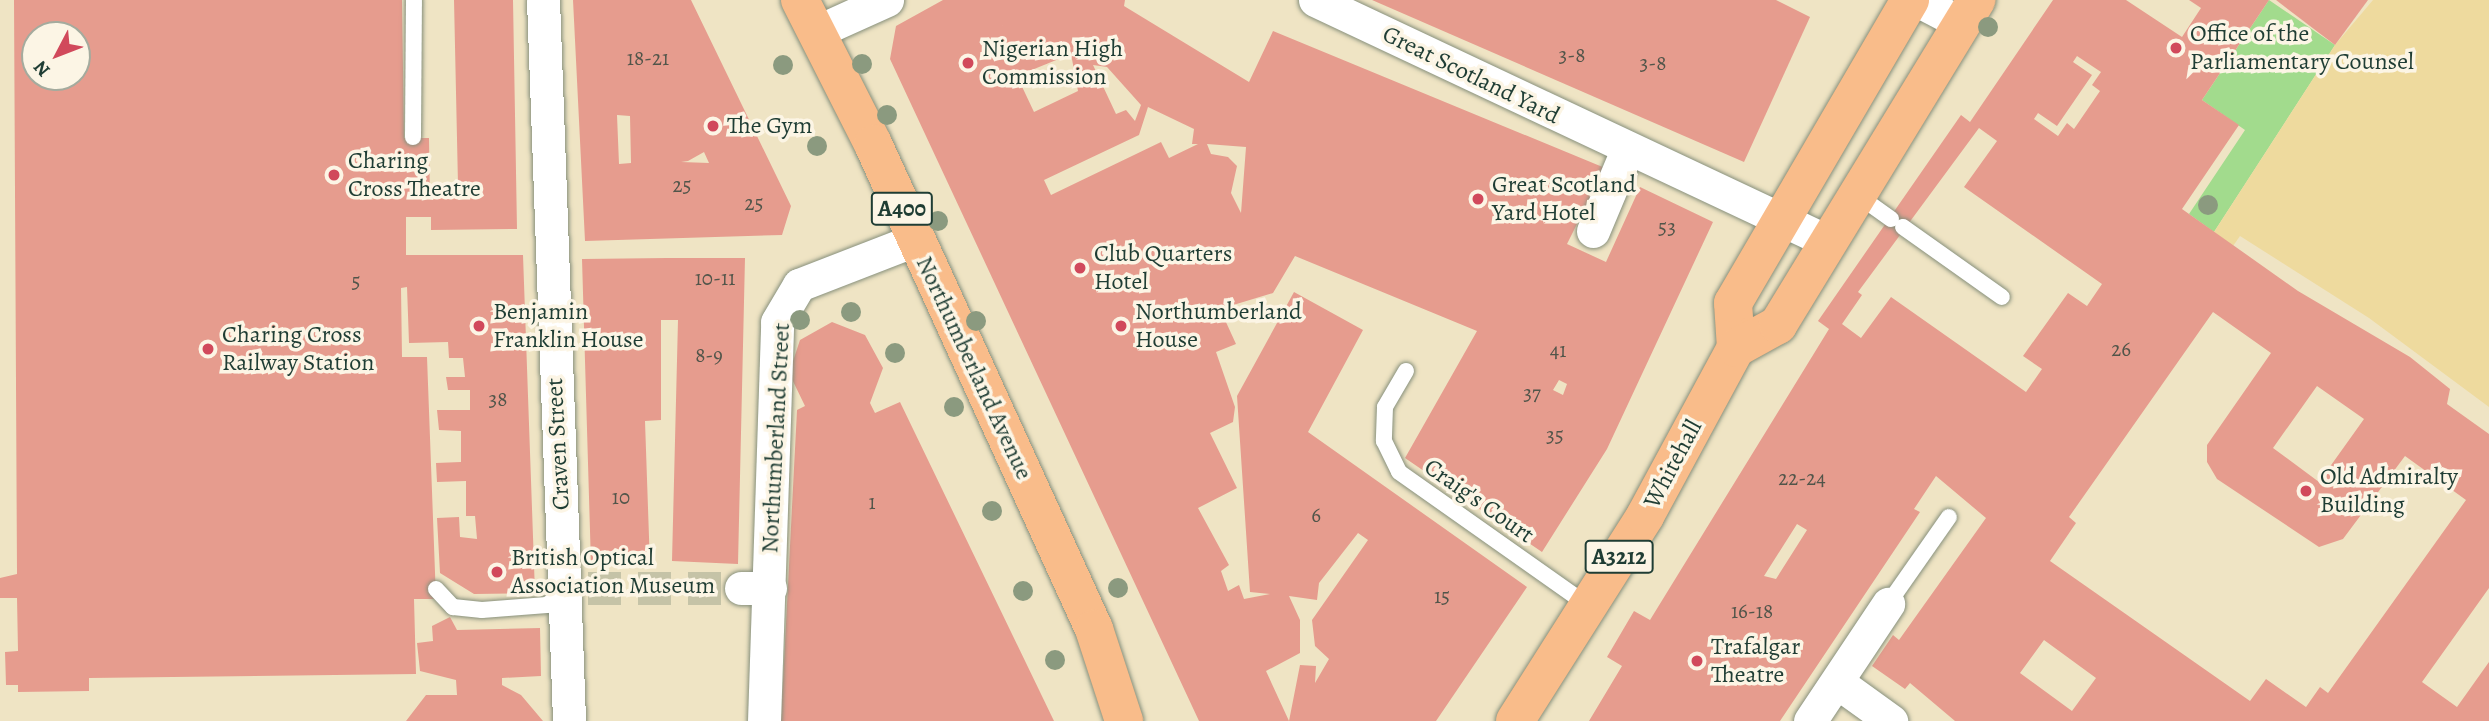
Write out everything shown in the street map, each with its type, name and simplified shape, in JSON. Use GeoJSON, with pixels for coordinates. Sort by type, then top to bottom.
{"type":"FeatureCollection","features":[{"type":"Feature","properties":{"kind":"main road"},"geometry":{"type":"LineString","coordinates":[[1910,0],[1779,217],[1733,303],[1736,348],[1778,325],[1854,192],[1968,11]]}},
{"type":"Feature","properties":{"kind":"main road","name":"Northumberland Avenue"},"geometry":{"type":"LineString","coordinates":[[808,16],[915,240],[1128,715]]}},
{"type":"Feature","properties":{"kind":"main road","name":"Whitehall"},"geometry":{"type":"LineString","coordinates":[[1515,720],[1588,606],[1736,348]]}},
{"type":"Feature","properties":{"kind":"street","name":"Craven Street"},"geometry":{"type":"LineString","coordinates":[[543,0],[576,589],[569,721]]}},
{"type":"Feature","properties":{"kind":"street"},"geometry":{"type":"LineString","coordinates":[[808,16],[887,0]]}},
{"type":"Feature","properties":{"kind":"street"},"geometry":{"type":"LineString","coordinates":[[1917,0],[1968,11]]}},
{"type":"Feature","properties":{"kind":"street","name":"Great Scotland Yard"},"geometry":{"type":"LineString","coordinates":[[1336,4],[1627,150],[1827,241]]}},
{"type":"Feature","properties":{"kind":"street"},"geometry":{"type":"LineString","coordinates":[[1593,231],[1627,150]]}},
{"type":"Feature","properties":{"kind":"street","name":"Northumberland Street"},"geometry":{"type":"LineString","coordinates":[[764,718],[756,588],[777,322],[785,300],[822,274],[915,240]]}},
{"type":"Feature","properties":{"kind":"street"},"geometry":{"type":"LineString","coordinates":[[1810,721],[1888,604]]}},
{"type":"Feature","properties":{"kind":"street"},"geometry":{"type":"LineString","coordinates":[[1837,682],[1891,721]]}},
{"type":"Feature","properties":{"kind":"lane"},"geometry":{"type":"LineString","coordinates":[[412,137],[414,0]]}},
{"type":"Feature","properties":{"kind":"lane"},"geometry":{"type":"LineString","coordinates":[[1854,192],[2002,297]]}},
{"type":"Feature","properties":{"kind":"lane","name":"Craig's Court"},"geometry":{"type":"LineString","coordinates":[[1406,371],[1385,407],[1384,441],[1399,472],[1588,606]]}},
{"type":"Feature","properties":{"kind":"lane"},"geometry":{"type":"LineString","coordinates":[[1888,604],[1949,516]]}},
{"type":"Feature","properties":{"kind":"lane"},"geometry":{"type":"LineString","coordinates":[[436,589],[453,607],[482,610],[547,606],[576,589]]}},
{"type":"Feature","properties":{"kind":"green space"},"geometry":{"type":"Polygon","coordinates":[[[2269,0],[2335,45],[2214,232],[2189,214],[2245,130],[2202,100],[2269,0]]]}},
{"type":"Feature","properties":{"kind":"sand"},"geometry":{"type":"Polygon","coordinates":[[[2373,0],[2489,0],[2489,407],[2369,318],[2240,236],[2233,246],[2214,232],[2335,45],[2373,0]]]}},
{"type":"Feature","properties":{"kind":"building","name":"Charing Cross Railway Station"},"geometry":{"type":"Polygon","coordinates":[[[14,0],[402,0],[404,138],[429,138],[430,200],[434,184],[446,184],[445,196],[458,185],[454,0],[513,0],[517,229],[431,230],[431,217],[406,217],[406,255],[523,255],[535,593],[474,594],[440,573],[437,518],[459,517],[460,537],[477,539],[475,516],[466,516],[466,481],[437,482],[436,463],[461,462],[461,431],[439,430],[437,410],[470,410],[470,390],[448,390],[446,377],[465,377],[463,358],[449,358],[448,342],[409,343],[407,287],[401,288],[402,357],[427,357],[436,599],[414,599],[416,674],[89,678],[89,691],[18,692],[18,685],[6,685],[5,652],[18,651],[17,598],[0,598],[0,578],[17,574],[14,0]]]}},
{"type":"Feature","properties":{"kind":"building"},"geometry":{"type":"Polygon","coordinates":[[[573,0],[691,0],[791,206],[782,235],[585,241],[573,0]],[[617,115],[619,164],[631,163],[630,116],[617,115]],[[704,152],[688,161],[681,162],[709,163],[704,152]]]}},
{"type":"Feature","properties":{"kind":"building"},"geometry":{"type":"Polygon","coordinates":[[[943,0],[1125,0],[1124,6],[1249,82],[1273,31],[1605,168],[1567,244],[1606,262],[1640,187],[1713,222],[1607,449],[1542,552],[1405,458],[1477,331],[1295,256],[1273,293],[1220,309],[1236,344],[1216,352],[1235,407],[1233,422],[1210,433],[1237,488],[1198,508],[1229,565],[1221,571],[1228,591],[1239,585],[1244,599],[1270,594],[1250,592],[1237,396],[1294,292],[1363,330],[1308,432],[1527,587],[1436,721],[1289,721],[1199,721],[890,59],[896,26],[943,0]],[[1071,54],[1017,76],[1034,112],[1078,91],[1071,54]],[[1093,65],[1116,114],[1126,110],[1135,121],[1141,105],[1107,67],[1093,65]],[[1148,107],[1139,135],[1044,180],[1051,195],[1161,142],[1169,158],[1198,144],[1192,144],[1194,129],[1148,107]],[[1207,144],[1211,154],[1228,157],[1237,166],[1231,193],[1241,213],[1246,147],[1207,144]],[[1559,380],[1553,390],[1563,395],[1567,384],[1559,380]],[[1358,533],[1319,583],[1317,600],[1289,596],[1300,620],[1300,653],[1266,671],[1289,721],[1300,665],[1316,666],[1315,683],[1329,659],[1315,646],[1312,620],[1368,540],[1358,533]]]}},
{"type":"Feature","properties":{"kind":"building"},"geometry":{"type":"Polygon","coordinates":[[[1372,0],[1776,0],[1810,17],[1744,162],[1372,0]]]}},
{"type":"Feature","properties":{"kind":"building"},"geometry":{"type":"Polygon","coordinates":[[[2053,0],[2126,0],[2182,37],[2201,8],[2189,0],[2269,0],[2202,100],[2239,125],[2182,209],[2298,291],[2410,357],[2450,389],[2447,404],[2489,434],[2489,588],[2422,682],[2457,707],[2489,662],[2489,721],[1955,721],[1910,683],[1905,689],[1872,666],[1893,635],[1899,640],[1986,518],[1936,476],[1914,509],[1920,512],[1780,721],[1589,721],[1622,666],[1607,657],[1634,611],[1650,620],[1829,329],[1818,321],[1961,115],[1970,122],[2053,0]],[[2077,56],[2073,62],[2092,75],[2057,126],[2038,113],[2034,119],[2058,136],[2067,123],[2074,129],[2100,91],[2092,85],[2101,72],[2077,56]],[[1979,128],[1858,292],[1862,295],[1842,324],[1861,338],[1891,297],[2026,392],[2042,369],[2023,356],[2068,293],[2087,306],[2102,284],[1964,187],[1997,141],[1979,128]],[[2213,312],[2069,517],[2076,523],[2050,561],[2250,701],[2266,679],[2306,707],[2320,687],[2328,693],[2466,500],[2405,456],[2343,539],[2319,547],[2217,479],[2207,462],[2207,445],[2271,353],[2213,312]],[[2317,386],[2273,448],[2319,482],[2364,419],[2317,386]],[[1797,524],[1764,576],[1776,579],[1807,530],[1797,524]],[[2044,640],[2020,673],[2072,711],[2096,678],[2044,640]]]}},
{"type":"Feature","properties":{"kind":"building"},"geometry":{"type":"Polygon","coordinates":[[[2276,0],[2368,0],[2335,45],[2276,0]]]}},
{"type":"Feature","properties":{"kind":"building"},"geometry":{"type":"Polygon","coordinates":[[[745,258],[738,564],[672,561],[678,320],[661,320],[661,420],[645,421],[650,566],[591,565],[582,259],[745,258]]]}},
{"type":"Feature","properties":{"kind":"building"},"geometry":{"type":"Polygon","coordinates":[[[832,322],[865,335],[883,368],[870,403],[875,413],[900,402],[1054,721],[781,721],[797,410],[805,406],[789,373],[800,340],[832,322]]]}},
{"type":"Feature","properties":{"kind":"building"},"geometry":{"type":"Polygon","coordinates":[[[450,617],[457,630],[540,628],[541,676],[502,678],[502,685],[521,695],[543,721],[406,721],[426,695],[457,695],[456,680],[420,671],[417,643],[433,641],[432,626],[450,617]]]}},
{"type":"Feature","properties":{"kind":"tunnel"},"geometry":{"type":"LineString","coordinates":[[588,588],[741,588]]}},
{"type":"Feature","properties":{"kind":"place","name":"Office of the Parliamentary Counsel"},"geometry":{"type":"Point","coordinates":[2176,48]}},
{"type":"Feature","properties":{"kind":"place","name":"Nigerian High Commission"},"geometry":{"type":"Point","coordinates":[968,63]}},
{"type":"Feature","properties":{"kind":"place","name":"The Gym"},"geometry":{"type":"Point","coordinates":[713,126]}},
{"type":"Feature","properties":{"kind":"place","name":"Charing Cross Theatre"},"geometry":{"type":"Point","coordinates":[334,175]}},
{"type":"Feature","properties":{"kind":"place","name":"Great Scotland Yard Hotel"},"geometry":{"type":"Point","coordinates":[1478,199]}},
{"type":"Feature","properties":{"kind":"place","name":"Club Quarters Hotel"},"geometry":{"type":"Point","coordinates":[1080,268]}},
{"type":"Feature","properties":{"kind":"place","name":"Benjamin Franklin House"},"geometry":{"type":"Point","coordinates":[479,326]}},
{"type":"Feature","properties":{"kind":"place","name":"Northumberland House"},"geometry":{"type":"Point","coordinates":[1121,326]}},
{"type":"Feature","properties":{"kind":"place","name":"Charing Cross Railway Station"},"geometry":{"type":"Point","coordinates":[208,349]}},
{"type":"Feature","properties":{"kind":"place","name":"Old Admiralty Building"},"geometry":{"type":"Point","coordinates":[2306,491]}},
{"type":"Feature","properties":{"kind":"place","name":"British Optical Association Museum"},"geometry":{"type":"Point","coordinates":[497,572]}},
{"type":"Feature","properties":{"kind":"place","name":"Trafalgar Theatre"},"geometry":{"type":"Point","coordinates":[1697,661]}}]}
